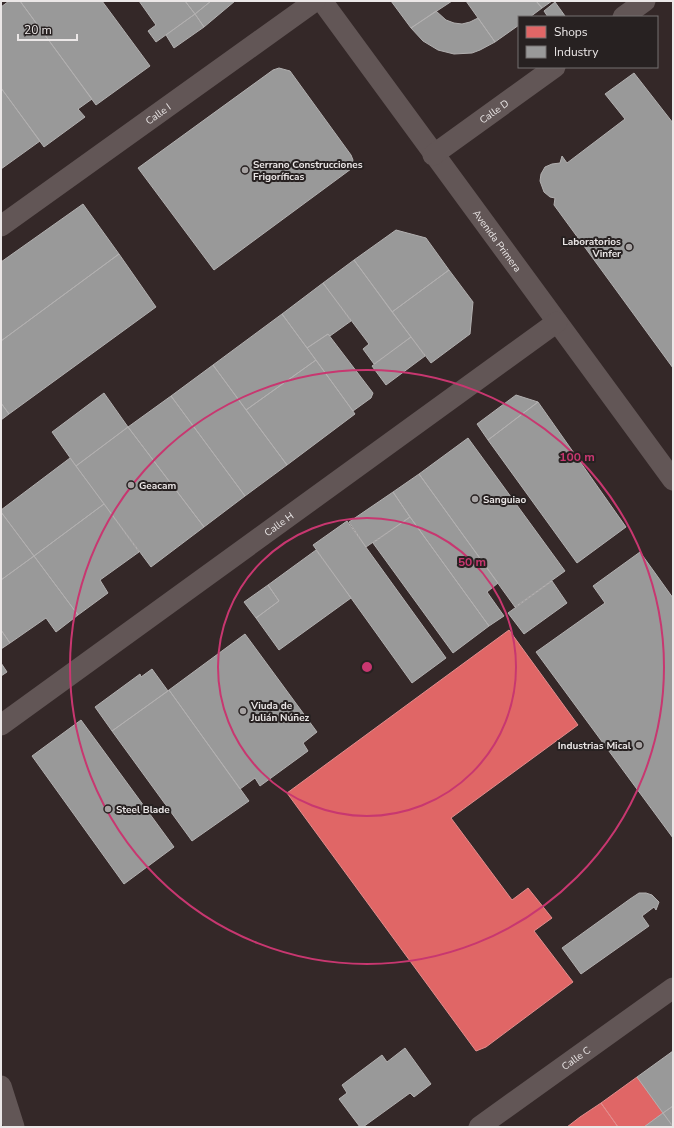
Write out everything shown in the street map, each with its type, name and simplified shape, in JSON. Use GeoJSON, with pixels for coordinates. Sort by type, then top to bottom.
{"type":"FeatureCollection","features":[{"type":"Feature","properties":{"kind":"street","name":"Calle I"},"geometry":{"type":"LineString","coordinates":[[1,226],[315,1]]}},
{"type":"Feature","properties":{"kind":"street","name":"Avenida Primera"},"geometry":{"type":"LineString","coordinates":[[322,1],[433,155],[673,480]]}},
{"type":"Feature","properties":{"kind":"street"},"geometry":{"type":"LineString","coordinates":[[624,16],[645,1]]}},
{"type":"Feature","properties":{"kind":"street","name":"Calle D"},"geometry":{"type":"LineString","coordinates":[[433,155],[554,68]]}},
{"type":"Feature","properties":{"kind":"street","name":"Calle H"},"geometry":{"type":"LineString","coordinates":[[1,725],[557,322]]}},
{"type":"Feature","properties":{"kind":"street","name":"Calle C"},"geometry":{"type":"LineString","coordinates":[[479,1127],[673,988]]}},
{"type":"Feature","properties":{"kind":"street"},"geometry":{"type":"LineString","coordinates":[[1,1086],[14,1127]]}},
{"type":"Feature","properties":{"kind":"shaded area"},"geometry":{"type":"Polygon","coordinates":[[[1,1],[673,1],[673,1127],[1,1127],[1,1]]]}},
{"type":"Feature","properties":{"kind":"building: Shops"},"geometry":{"type":"Polygon","coordinates":[[[509,630],[578,725],[451,818],[512,900],[528,888],[552,918],[534,931],[573,982],[486,1047],[476,1051],[287,793],[509,630]]]}},
{"type":"Feature","properties":{"kind":"building: Shops"},"geometry":{"type":"Polygon","coordinates":[[[637,1077],[663,1113],[644,1127],[618,1127],[601,1103],[637,1077]]]}},
{"type":"Feature","properties":{"kind":"building: Shops"},"geometry":{"type":"Polygon","coordinates":[[[601,1103],[618,1127],[567,1127],[580,1117],[601,1103]]]}},
{"type":"Feature","properties":{"kind":"building: Industry"},"geometry":{"type":"Polygon","coordinates":[[[9,1],[20,1],[92,99],[78,109],[85,117],[44,147],[1,88],[1,7],[9,1]]]}},
{"type":"Feature","properties":{"kind":"building: Industry"},"geometry":{"type":"Polygon","coordinates":[[[20,1],[102,1],[150,66],[96,105],[20,1]]]}},
{"type":"Feature","properties":{"kind":"building: Industry"},"geometry":{"type":"Polygon","coordinates":[[[139,1],[185,1],[195,14],[156,42],[148,31],[156,25],[139,1]]]}},
{"type":"Feature","properties":{"kind":"building: Industry"},"geometry":{"type":"Polygon","coordinates":[[[185,1],[211,1],[195,14],[185,1]]]}},
{"type":"Feature","properties":{"kind":"building: Industry"},"geometry":{"type":"Polygon","coordinates":[[[211,1],[235,1],[204,27],[195,14],[211,1]]]}},
{"type":"Feature","properties":{"kind":"building: Industry"},"geometry":{"type":"Polygon","coordinates":[[[391,1],[452,1],[411,28],[391,1]]]}},
{"type":"Feature","properties":{"kind":"building: Industry"},"geometry":{"type":"Polygon","coordinates":[[[466,1],[536,1],[542,8],[531,16],[518,16],[518,26],[495,42],[466,1]]]}},
{"type":"Feature","properties":{"kind":"building: Industry"},"geometry":{"type":"Polygon","coordinates":[[[536,1],[552,1],[542,8],[536,1]]]}},
{"type":"Feature","properties":{"kind":"building: Industry"},"geometry":{"type":"Polygon","coordinates":[[[555,2],[565,16],[547,16],[544,11],[555,2]]]}},
{"type":"Feature","properties":{"kind":"building: Industry"},"geometry":{"type":"Polygon","coordinates":[[[436,11],[446,20],[454,23],[462,24],[478,18],[495,42],[472,53],[454,54],[438,50],[423,41],[411,28],[436,11]]]}},
{"type":"Feature","properties":{"kind":"building: Industry"},"geometry":{"type":"Polygon","coordinates":[[[195,14],[204,27],[174,48],[166,35],[195,14]]]}},
{"type":"Feature","properties":{"kind":"building: Industry","name":"Serrano Construcciones Frigoríficas"},"geometry":{"type":"Polygon","coordinates":[[[279,68],[290,71],[351,155],[353,160],[351,169],[214,270],[138,168],[273,70],[279,68]]]}},
{"type":"Feature","properties":{"kind":"building: Industry","name":"Laboratorios Vinfer"},"geometry":{"type":"Polygon","coordinates":[[[634,73],[673,123],[673,368],[554,205],[555,198],[550,197],[544,192],[540,181],[541,174],[545,167],[560,163],[562,156],[567,163],[625,119],[605,94],[634,73]]]}},
{"type":"Feature","properties":{"kind":"building: Industry"},"geometry":{"type":"Polygon","coordinates":[[[1,88],[40,141],[1,169],[1,88]]]}},
{"type":"Feature","properties":{"kind":"building: Industry"},"geometry":{"type":"Polygon","coordinates":[[[83,204],[119,254],[1,341],[1,262],[83,204]]]}},
{"type":"Feature","properties":{"kind":"building: Industry"},"geometry":{"type":"Polygon","coordinates":[[[396,230],[426,238],[449,270],[392,312],[354,260],[396,230]]]}},
{"type":"Feature","properties":{"kind":"building: Industry"},"geometry":{"type":"Polygon","coordinates":[[[119,254],[156,307],[9,414],[1,403],[1,341],[119,254]]]}},
{"type":"Feature","properties":{"kind":"building: Industry"},"geometry":{"type":"Polygon","coordinates":[[[354,260],[411,337],[374,364],[363,349],[369,344],[323,283],[354,260]]]}},
{"type":"Feature","properties":{"kind":"building: Industry"},"geometry":{"type":"Polygon","coordinates":[[[449,270],[473,302],[470,334],[431,363],[392,312],[449,270]]]}},
{"type":"Feature","properties":{"kind":"building: Industry"},"geometry":{"type":"Polygon","coordinates":[[[323,283],[351,321],[330,336],[328,334],[307,348],[282,314],[323,283]]]}},
{"type":"Feature","properties":{"kind":"building: Industry"},"geometry":{"type":"Polygon","coordinates":[[[282,314],[316,360],[246,410],[213,365],[282,314]]]}},
{"type":"Feature","properties":{"kind":"building: Industry"},"geometry":{"type":"Polygon","coordinates":[[[328,334],[373,393],[371,398],[353,411],[307,348],[328,334]]]}},
{"type":"Feature","properties":{"kind":"building: Industry"},"geometry":{"type":"Polygon","coordinates":[[[411,337],[425,356],[386,385],[372,366],[411,337]]]}},
{"type":"Feature","properties":{"kind":"building: Industry"},"geometry":{"type":"Polygon","coordinates":[[[316,360],[355,414],[287,465],[246,410],[316,360]]]}},
{"type":"Feature","properties":{"kind":"building: Industry"},"geometry":{"type":"Polygon","coordinates":[[[213,365],[287,465],[245,496],[171,396],[213,365]]]}},
{"type":"Feature","properties":{"kind":"building: Industry"},"geometry":{"type":"Polygon","coordinates":[[[104,393],[128,427],[76,466],[52,432],[104,393]]]}},
{"type":"Feature","properties":{"kind":"building: Industry"},"geometry":{"type":"Polygon","coordinates":[[[516,395],[538,402],[488,440],[477,424],[516,395]]]}},
{"type":"Feature","properties":{"kind":"building: Industry","name":"Geacam"},"geometry":{"type":"Polygon","coordinates":[[[171,396],[245,496],[204,527],[128,427],[171,396]]]}},
{"type":"Feature","properties":{"kind":"building: Industry"},"geometry":{"type":"Polygon","coordinates":[[[538,402],[626,527],[577,563],[488,440],[538,402]]]}},
{"type":"Feature","properties":{"kind":"building: Industry"},"geometry":{"type":"Polygon","coordinates":[[[1,403],[9,414],[1,420],[1,403]]]}},
{"type":"Feature","properties":{"kind":"building: Industry","name":"Geacam"},"geometry":{"type":"Polygon","coordinates":[[[128,427],[204,527],[151,567],[76,466],[128,427]]]}},
{"type":"Feature","properties":{"kind":"building: Industry","name":"Sanguiao"},"geometry":{"type":"Polygon","coordinates":[[[468,438],[565,571],[515,607],[419,474],[468,438]]]}},
{"type":"Feature","properties":{"kind":"building: Industry"},"geometry":{"type":"Polygon","coordinates":[[[70,458],[104,504],[34,556],[1,510],[70,458]]]}},
{"type":"Feature","properties":{"kind":"building: Industry"},"geometry":{"type":"Polygon","coordinates":[[[419,474],[498,583],[487,592],[504,616],[489,626],[393,492],[419,474]]]}},
{"type":"Feature","properties":{"kind":"building: Industry"},"geometry":{"type":"Polygon","coordinates":[[[393,492],[410,517],[366,547],[349,522],[393,492]]]}},
{"type":"Feature","properties":{"kind":"building: Industry"},"geometry":{"type":"Polygon","coordinates":[[[104,504],[139,552],[100,580],[108,593],[78,615],[34,556],[104,504]]]}},
{"type":"Feature","properties":{"kind":"building: Industry"},"geometry":{"type":"Polygon","coordinates":[[[1,512],[34,556],[1,580],[1,512]]]}},
{"type":"Feature","properties":{"kind":"building: Industry"},"geometry":{"type":"Polygon","coordinates":[[[410,517],[489,626],[453,653],[373,543],[410,517]]]}},
{"type":"Feature","properties":{"kind":"building: Industry"},"geometry":{"type":"Polygon","coordinates":[[[347,521],[446,658],[412,683],[313,545],[347,521]]]}},
{"type":"Feature","properties":{"kind":"building: Industry"},"geometry":{"type":"Polygon","coordinates":[[[316,550],[351,598],[279,650],[256,618],[279,601],[268,585],[316,550]]]}},
{"type":"Feature","properties":{"kind":"building: Industry","name":"Industrias Mical"},"geometry":{"type":"Polygon","coordinates":[[[640,552],[673,598],[673,838],[536,652],[605,603],[593,586],[640,552]]]}},
{"type":"Feature","properties":{"kind":"building: Industry"},"geometry":{"type":"Polygon","coordinates":[[[34,556],[78,615],[56,632],[46,618],[10,643],[1,630],[1,580],[34,556]]]}},
{"type":"Feature","properties":{"kind":"building: Industry"},"geometry":{"type":"Polygon","coordinates":[[[552,581],[567,603],[524,634],[508,613],[552,581]]]}},
{"type":"Feature","properties":{"kind":"building: Industry"},"geometry":{"type":"Polygon","coordinates":[[[268,585],[279,601],[256,618],[244,602],[268,585]]]}},
{"type":"Feature","properties":{"kind":"building: Industry"},"geometry":{"type":"Polygon","coordinates":[[[1,630],[10,643],[1,649],[1,630]]]}},
{"type":"Feature","properties":{"kind":"building: Industry","name":"Viuda de Julián Núñez"},"geometry":{"type":"Polygon","coordinates":[[[245,634],[317,732],[303,743],[308,751],[260,786],[255,778],[240,789],[169,690],[245,634]]]}},
{"type":"Feature","properties":{"kind":"building: Industry"},"geometry":{"type":"Polygon","coordinates":[[[1,663],[7,672],[1,676],[1,663]]]}},
{"type":"Feature","properties":{"kind":"building: Industry"},"geometry":{"type":"Polygon","coordinates":[[[152,669],[168,691],[112,731],[95,707],[140,674],[141,677],[152,669]]]}},
{"type":"Feature","properties":{"kind":"building: Industry"},"geometry":{"type":"Polygon","coordinates":[[[169,690],[249,801],[192,841],[112,731],[169,690]]]}},
{"type":"Feature","properties":{"kind":"building: Industry","name":"Steel Blade"},"geometry":{"type":"Polygon","coordinates":[[[81,720],[174,847],[124,884],[32,756],[81,720]]]}},
{"type":"Feature","properties":{"kind":"building: Industry"},"geometry":{"type":"Polygon","coordinates":[[[639,893],[652,895],[659,902],[656,910],[654,907],[642,916],[649,926],[581,974],[562,948],[639,893]]]}},
{"type":"Feature","properties":{"kind":"building: Industry"},"geometry":{"type":"Polygon","coordinates":[[[405,1048],[431,1084],[414,1097],[410,1093],[363,1127],[360,1127],[339,1099],[347,1093],[342,1085],[382,1055],[387,1062],[405,1048]]]}},
{"type":"Feature","properties":{"kind":"building: Industry"},"geometry":{"type":"Polygon","coordinates":[[[673,1051],[673,1106],[663,1113],[637,1077],[673,1051]]]}},
{"type":"Feature","properties":{"kind":"building: Industry"},"geometry":{"type":"Polygon","coordinates":[[[673,1106],[673,1126],[663,1113],[673,1106]]]}},
{"type":"Feature","properties":{"kind":"building: Industry"},"geometry":{"type":"Polygon","coordinates":[[[663,1113],[673,1127],[644,1127],[663,1113]]]}},
{"type":"Feature","properties":{"kind":"place","name":"Serrano Construcciones Frigoríficas"},"geometry":{"type":"Point","coordinates":[245,170]}},
{"type":"Feature","properties":{"kind":"place","name":"Laboratorios Vinfer"},"geometry":{"type":"Point","coordinates":[629,247]}},
{"type":"Feature","properties":{"kind":"place","name":"Geacam"},"geometry":{"type":"Point","coordinates":[131,485]}},
{"type":"Feature","properties":{"kind":"place","name":"Sanguiao"},"geometry":{"type":"Point","coordinates":[475,499]}},
{"type":"Feature","properties":{"kind":"place","name":"Viuda de Julián Núñez"},"geometry":{"type":"Point","coordinates":[243,711]}},
{"type":"Feature","properties":{"kind":"place","name":"Industrias Mical"},"geometry":{"type":"Point","coordinates":[639,745]}},
{"type":"Feature","properties":{"kind":"place","name":"Steel Blade"},"geometry":{"type":"Point","coordinates":[108,809]}}]}
